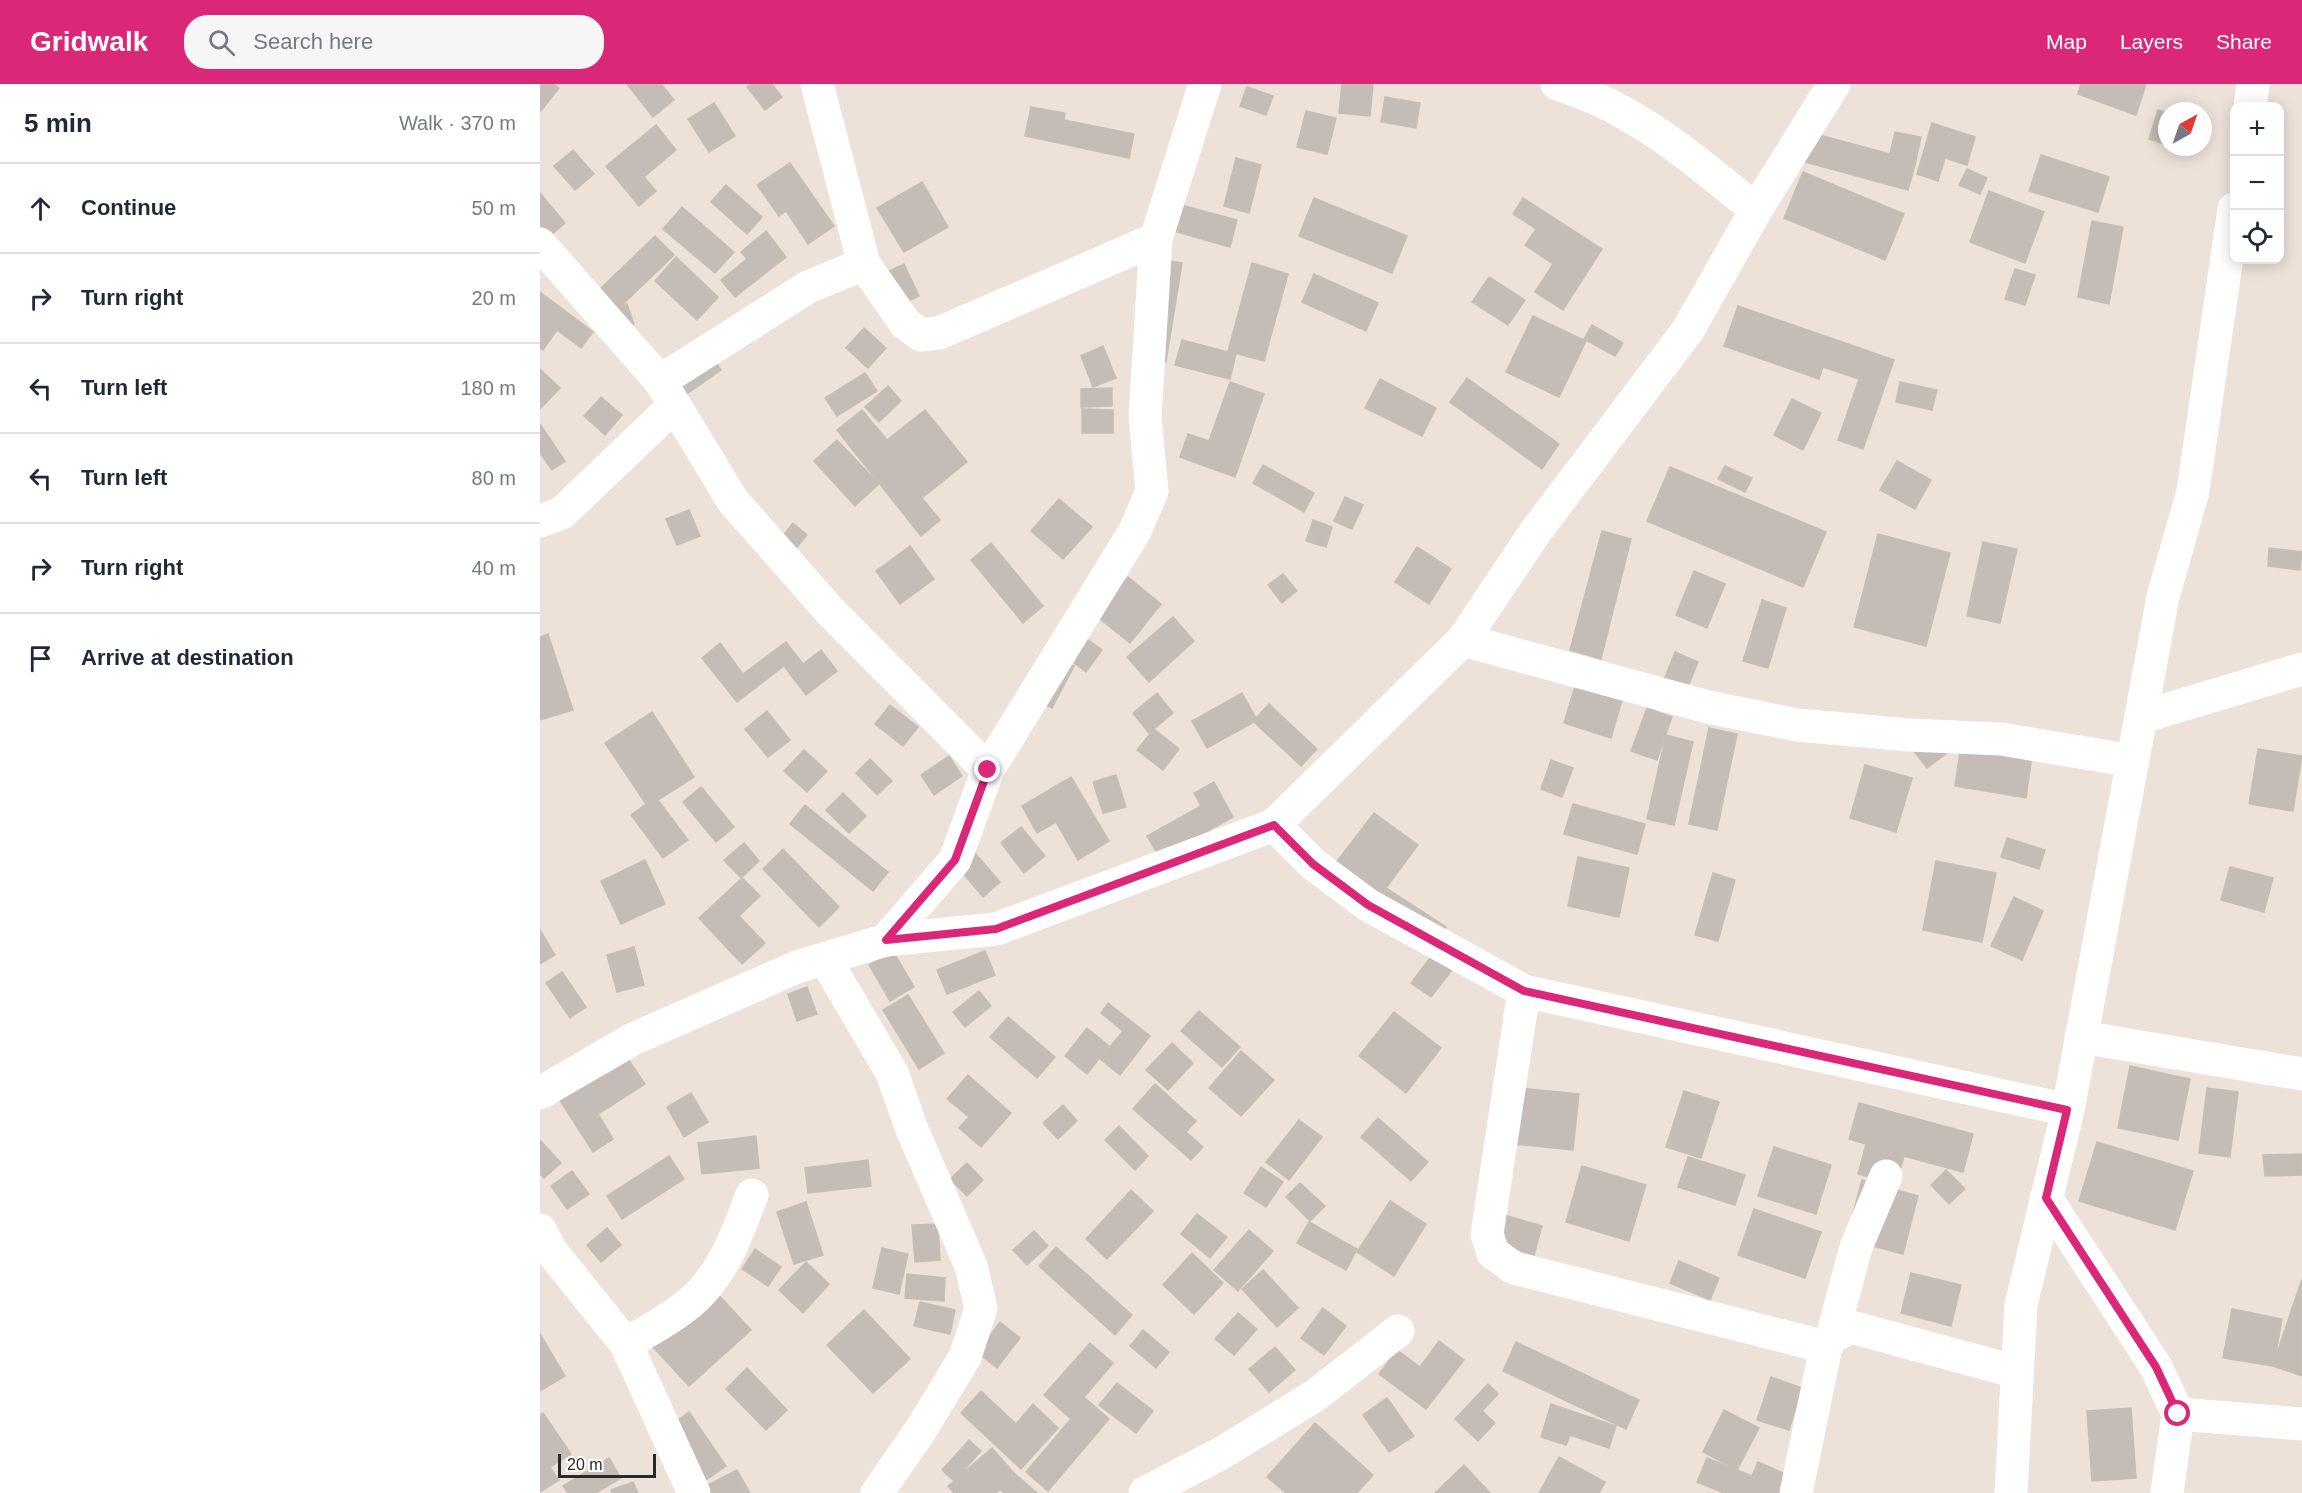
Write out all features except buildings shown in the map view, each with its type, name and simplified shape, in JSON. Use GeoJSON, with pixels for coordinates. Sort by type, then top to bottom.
{"type":"FeatureCollection","features":[{"type":"Feature","properties":{"kind":"street"},"geometry":{"type":"LineString","coordinates":[[817,84],[864,264],[905,323],[921,334],[939,333],[1156,239]]}},
{"type":"Feature","properties":{"kind":"street"},"geometry":{"type":"LineString","coordinates":[[886,940],[955,860],[988,770],[1135,531],[1152,491],[1145,417],[1156,239],[1205,84]]}},
{"type":"Feature","properties":{"kind":"street"},"geometry":{"type":"LineString","coordinates":[[1557,84],[1592,94],[1678,146],[1756,210]]}},
{"type":"Feature","properties":{"kind":"street"},"geometry":{"type":"LineString","coordinates":[[540,1093],[633,1039],[797,967],[886,940],[996,929],[1274,825],[1463,640],[1536,531],[1688,330],[1756,210],[1834,84]]}},
{"type":"Feature","properties":{"kind":"street"},"geometry":{"type":"LineString","coordinates":[[2251,102],[2253,84]]}},
{"type":"Feature","properties":{"kind":"street"},"geometry":{"type":"LineString","coordinates":[[2012,1493],[2021,1305],[2067,1110],[2163,597],[2193,491],[2235,210]]}},
{"type":"Feature","properties":{"kind":"street"},"geometry":{"type":"LineString","coordinates":[[540,244],[667,394],[733,501],[831,612],[988,770]]}},
{"type":"Feature","properties":{"kind":"street"},"geometry":{"type":"LineString","coordinates":[[540,521],[562,513],[667,394],[808,287],[864,264]]}},
{"type":"Feature","properties":{"kind":"street"},"geometry":{"type":"LineString","coordinates":[[1463,640],[1708,707],[1797,725],[2001,740],[2133,761]]}},
{"type":"Feature","properties":{"kind":"street"},"geometry":{"type":"LineString","coordinates":[[2142,717],[2302,669]]}},
{"type":"Feature","properties":{"kind":"street"},"geometry":{"type":"LineString","coordinates":[[1274,825],[1313,864],[1368,905],[1524,991],[2067,1110]]}},
{"type":"Feature","properties":{"kind":"street"},"geometry":{"type":"LineString","coordinates":[[825,958],[892,1073],[911,1127],[971,1266],[981,1308],[965,1357],[921,1431],[877,1493]]}},
{"type":"Feature","properties":{"kind":"street"},"geometry":{"type":"LineString","coordinates":[[1524,991],[1487,1234],[1493,1252],[1514,1268],[1829,1342],[1851,1327],[2017,1372]]}},
{"type":"Feature","properties":{"kind":"street"},"geometry":{"type":"LineString","coordinates":[[2081,1037],[2302,1074]]}},
{"type":"Feature","properties":{"kind":"street"},"geometry":{"type":"LineString","coordinates":[[1796,1493],[1829,1342],[1856,1246],[1886,1176]]}},
{"type":"Feature","properties":{"kind":"street"},"geometry":{"type":"LineString","coordinates":[[626,1344],[669,1318],[709,1285],[733,1245],[752,1195]]}},
{"type":"Feature","properties":{"kind":"street"},"geometry":{"type":"LineString","coordinates":[[2046,1198],[2156,1367],[2178,1414],[2167,1493]]}},
{"type":"Feature","properties":{"kind":"street"},"geometry":{"type":"LineString","coordinates":[[540,1230],[551,1251],[626,1344],[694,1493]]}},
{"type":"Feature","properties":{"kind":"street"},"geometry":{"type":"LineString","coordinates":[[1145,1493],[1220,1454],[1316,1395],[1398,1331]]}},
{"type":"Feature","properties":{"kind":"street"},"geometry":{"type":"LineString","coordinates":[[2178,1414],[2302,1425]]}},
{"type":"Feature","properties":{"kind":"route"},"geometry":{"type":"LineString","coordinates":[[988,770],[955,860],[886,940],[996,929],[1274,825],[1313,864],[1368,905],[1524,991],[2067,1110],[2046,1198],[2156,1367],[2178,1414]]}}]}
